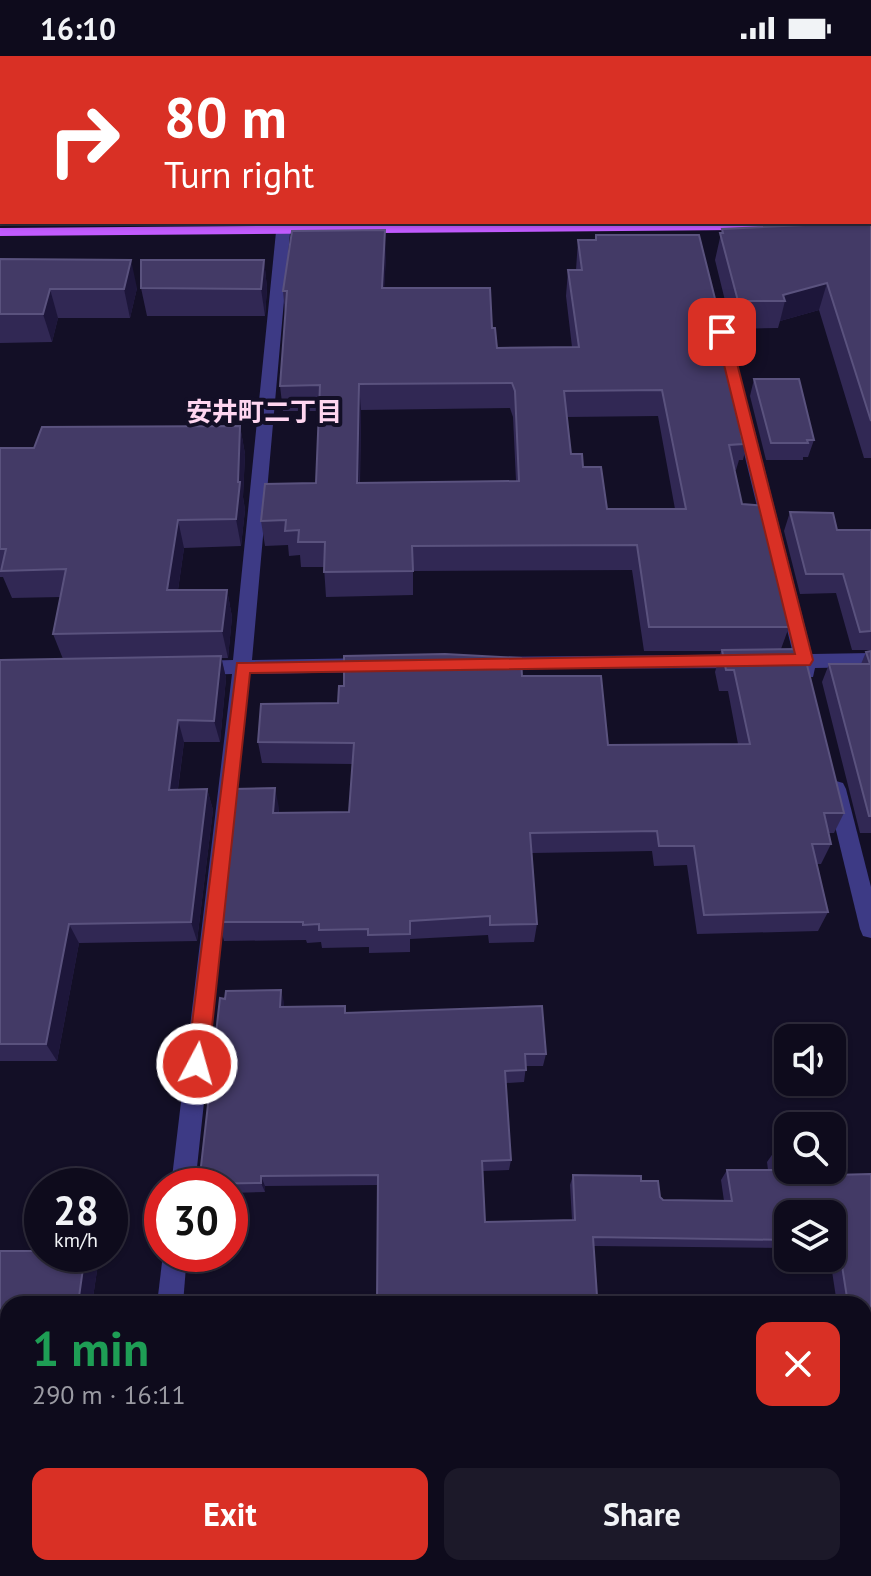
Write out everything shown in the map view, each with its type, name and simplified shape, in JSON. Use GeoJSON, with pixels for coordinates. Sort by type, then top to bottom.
{"type":"FeatureCollection","features":[{"type":"Feature","properties":{"kind":"main road"},"geometry":{"type":"LineString","coordinates":[[0,232],[283,226],[697,230],[871,225]]}},
{"type":"Feature","properties":{"kind":"street"},"geometry":{"type":"LineString","coordinates":[[185,1168],[242,667],[283,226]]}},
{"type":"Feature","properties":{"kind":"street"},"geometry":{"type":"LineString","coordinates":[[739,397],[812,690]]}},
{"type":"Feature","properties":{"kind":"street"},"geometry":{"type":"LineString","coordinates":[[477,664],[871,660]]}},
{"type":"Feature","properties":{"kind":"street"},"geometry":{"type":"LineString","coordinates":[[182,668],[383,665]]}},
{"type":"Feature","properties":{"kind":"street"},"geometry":{"type":"LineString","coordinates":[[830,765],[871,929]]}},
{"type":"Feature","properties":{"kind":"street"},"geometry":{"type":"LineString","coordinates":[[171,1296],[173,1272]]}},
{"type":"Feature","properties":{"kind":"building"},"geometry":{"type":"Polygon","coordinates":[[[871,224],[871,421],[827,283],[783,295],[785,301],[738,301],[720,233],[723,233],[722,229],[871,224]]]}},
{"type":"Feature","properties":{"kind":"building"},"geometry":{"type":"Polygon","coordinates":[[[385,230],[382,288],[490,288],[492,328],[495,328],[497,348],[579,347],[568,270],[582,270],[578,240],[596,240],[596,235],[699,235],[749,434],[741,434],[743,444],[729,445],[742,504],[768,506],[783,569],[775,569],[789,627],[649,627],[637,545],[412,546],[413,571],[324,572],[325,542],[298,542],[299,530],[285,531],[286,520],[261,521],[265,484],[316,483],[320,385],[280,386],[287,291],[283,291],[292,231],[385,230]],[[512,383],[359,384],[357,483],[519,481],[515,391],[512,383]],[[662,390],[564,391],[571,454],[582,454],[583,467],[601,467],[607,509],[686,509],[662,390]]]}},
{"type":"Feature","properties":{"kind":"building"},"geometry":{"type":"Polygon","coordinates":[[[0,259],[131,260],[124,289],[50,289],[43,314],[0,314],[0,259]]]}},
{"type":"Feature","properties":{"kind":"building"},"geometry":{"type":"Polygon","coordinates":[[[141,260],[264,260],[261,289],[141,288],[141,260]]]}},
{"type":"Feature","properties":{"kind":"building"},"geometry":{"type":"Polygon","coordinates":[[[754,379],[799,379],[814,440],[807,440],[808,443],[771,443],[754,379]]]}},
{"type":"Feature","properties":{"kind":"building"},"geometry":{"type":"Polygon","coordinates":[[[240,426],[240,482],[236,519],[178,520],[167,590],[227,590],[222,631],[53,634],[66,569],[1,571],[6,549],[0,549],[0,448],[34,448],[42,427],[240,426]]]}},
{"type":"Feature","properties":{"kind":"building"},"geometry":{"type":"Polygon","coordinates":[[[790,512],[833,513],[837,530],[871,530],[871,631],[860,632],[843,574],[806,574],[790,512]]]}},
{"type":"Feature","properties":{"kind":"building"},"geometry":{"type":"Polygon","coordinates":[[[794,649],[797,661],[806,661],[844,813],[824,813],[831,844],[812,844],[828,912],[704,915],[694,846],[659,846],[657,831],[530,833],[537,924],[490,925],[490,916],[410,921],[410,934],[368,935],[368,929],[319,930],[319,924],[303,925],[303,922],[219,922],[234,789],[275,788],[273,813],[349,812],[354,743],[258,742],[261,704],[338,703],[339,686],[344,686],[344,656],[445,654],[521,658],[522,676],[601,676],[608,745],[750,744],[734,670],[726,670],[722,650],[794,649]]]}},
{"type":"Feature","properties":{"kind":"building"},"geometry":{"type":"Polygon","coordinates":[[[871,651],[869,816],[829,664],[870,664],[866,652],[871,651]]]}},
{"type":"Feature","properties":{"kind":"building"},"geometry":{"type":"Polygon","coordinates":[[[221,656],[214,721],[178,720],[169,790],[207,789],[191,922],[69,924],[46,1044],[0,1044],[0,660],[221,656]]]}},
{"type":"Feature","properties":{"kind":"building"},"geometry":{"type":"Polygon","coordinates":[[[281,990],[280,1007],[345,1006],[345,1013],[542,1006],[546,1054],[525,1054],[526,1070],[505,1071],[511,1160],[482,1161],[485,1222],[575,1220],[573,1175],[641,1176],[641,1181],[658,1181],[663,1200],[732,1201],[727,1170],[774,1170],[774,1184],[846,1184],[846,1175],[871,1174],[871,1296],[847,1296],[843,1272],[846,1272],[846,1200],[774,1200],[774,1240],[593,1237],[597,1296],[377,1296],[378,1175],[261,1176],[261,1183],[248,1183],[248,1168],[201,1168],[220,998],[225,999],[226,991],[281,990]]]}},
{"type":"Feature","properties":{"kind":"building"},"geometry":{"type":"Polygon","coordinates":[[[0,1251],[24,1251],[24,1272],[82,1272],[79,1296],[0,1296],[0,1251]]]}},
{"type":"Feature","properties":{"kind":"district","name":"安井町二丁目"},"geometry":{"type":"Point","coordinates":[264,412]}},
{"type":"Feature","properties":{"kind":"route"},"geometry":{"type":"LineString","coordinates":[[197,1064],[242,667],[804,660],[722,332]]}}]}
